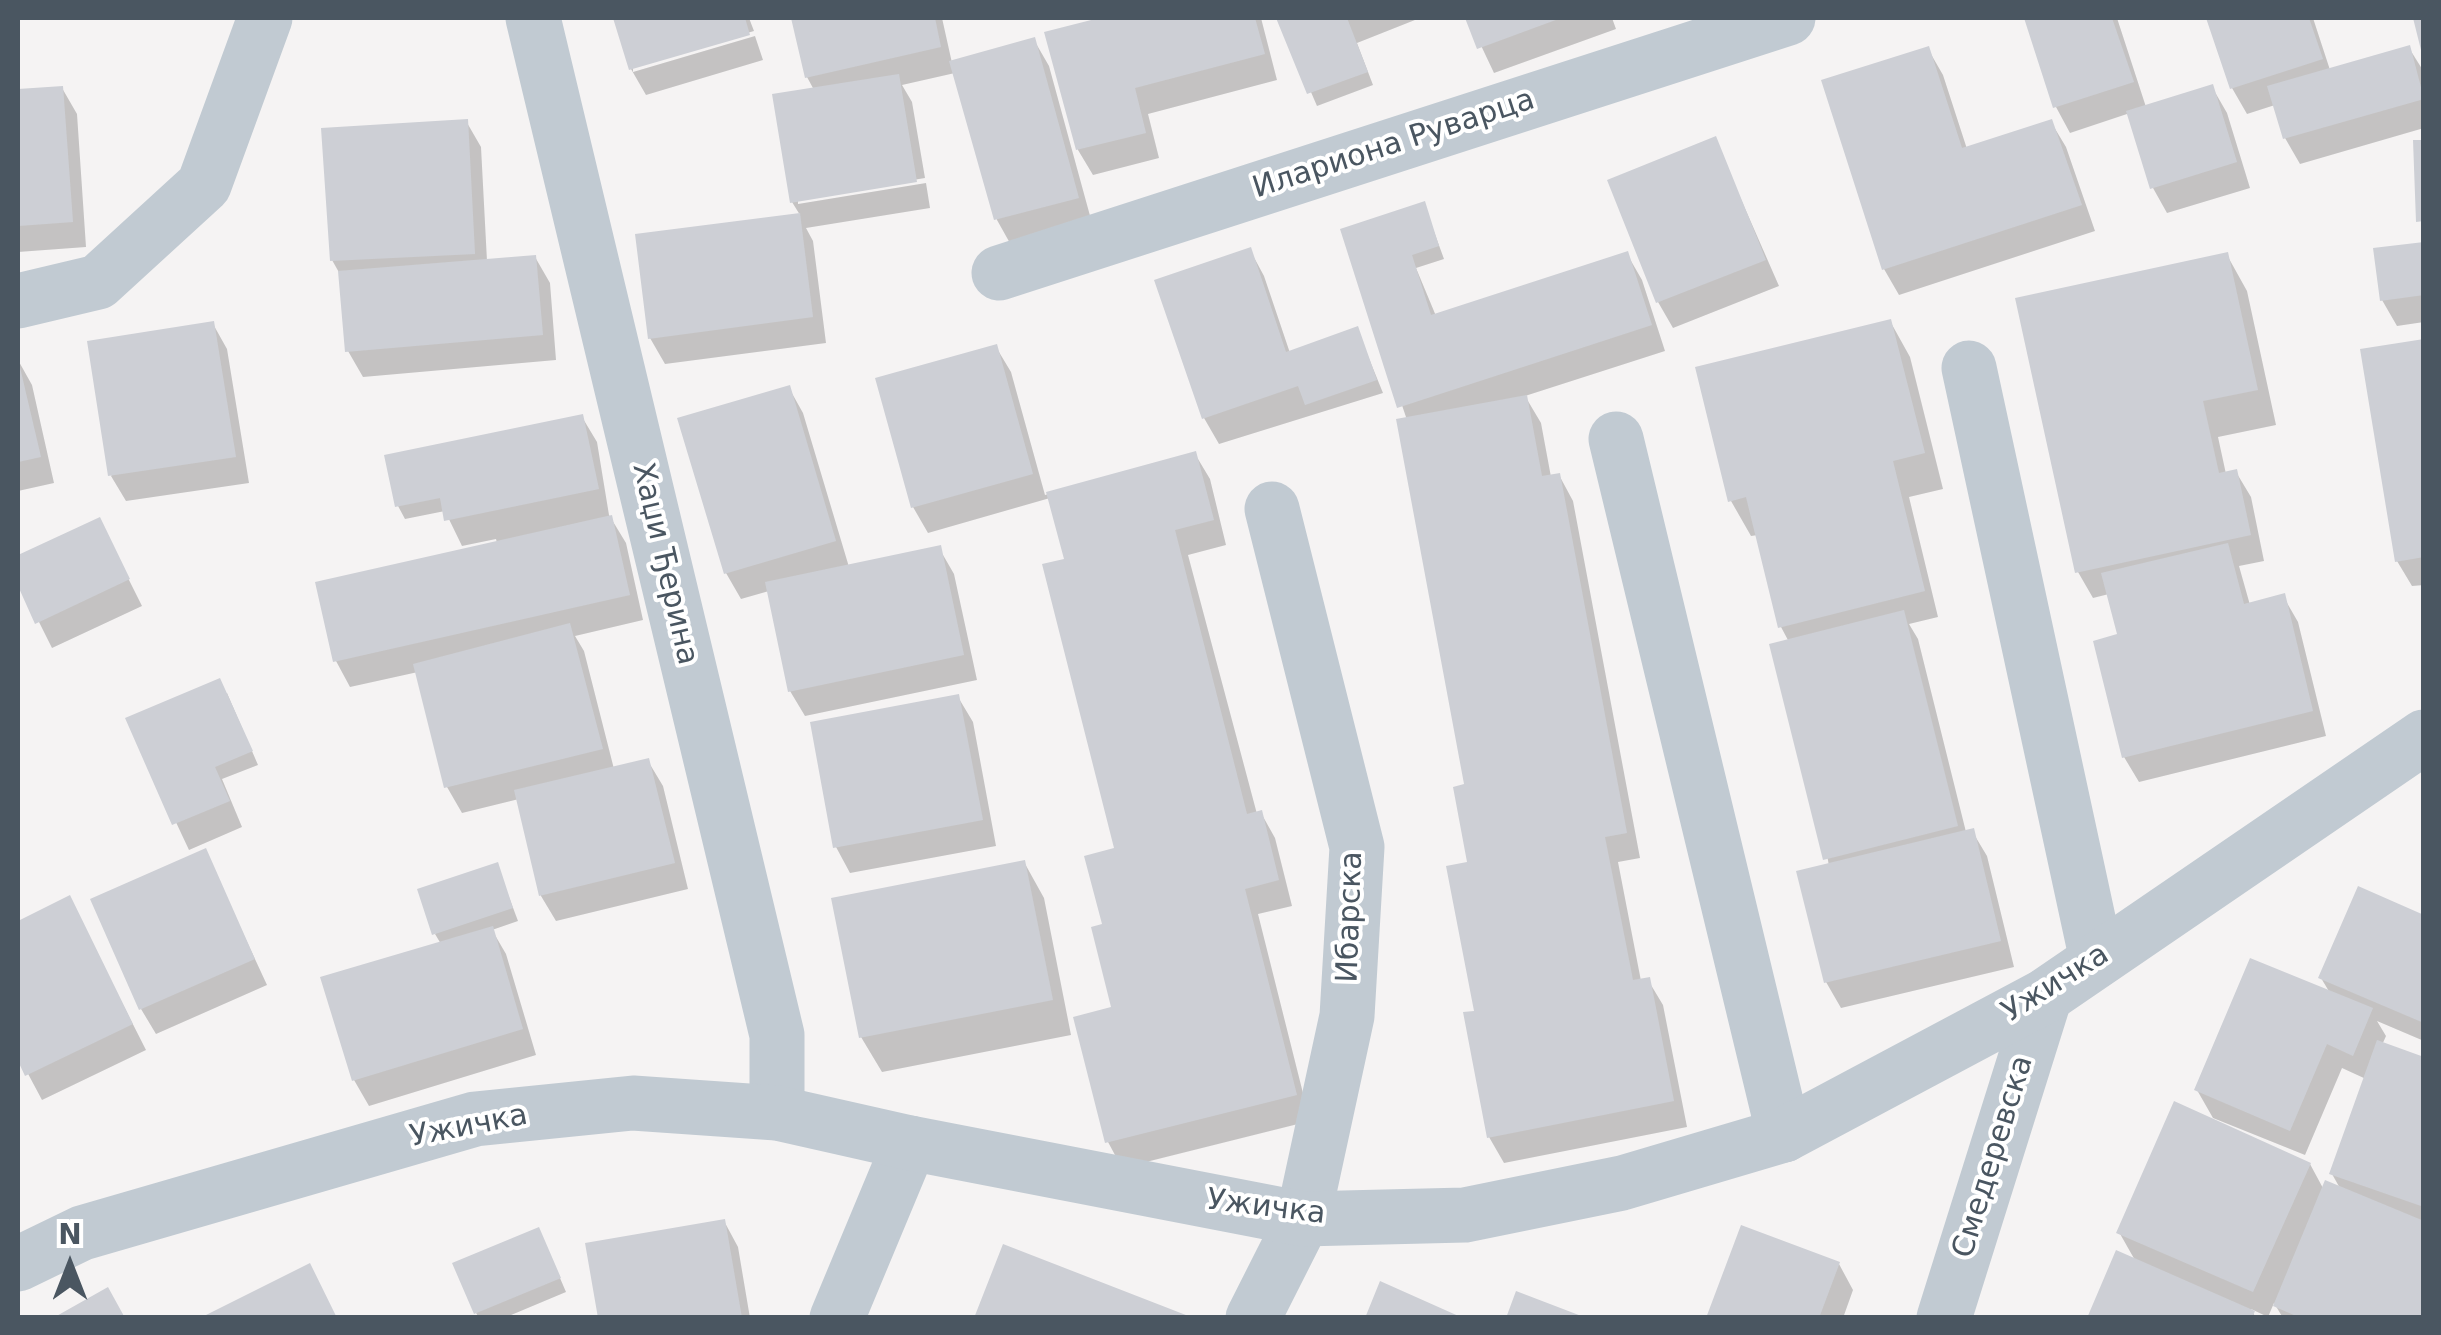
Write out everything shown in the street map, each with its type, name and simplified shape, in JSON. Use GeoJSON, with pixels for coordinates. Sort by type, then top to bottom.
{"type":"FeatureCollection","features":[{"type":"Feature","properties":{"kind":"street"},"geometry":{"type":"LineString","coordinates":[[18,301],[98,282],[204,185],[265,18]]}},
{"type":"Feature","properties":{"kind":"street","name":"Хаџи Ђерина"},"geometry":{"type":"LineString","coordinates":[[533,18],[777,1035],[777,1113]]}},
{"type":"Feature","properties":{"kind":"street","name":"Илариона Руварца"},"geometry":{"type":"LineString","coordinates":[[999,273],[1788,18]]}},
{"type":"Feature","properties":{"kind":"street"},"geometry":{"type":"LineString","coordinates":[[1969,368],[2097,960]]}},
{"type":"Feature","properties":{"kind":"street"},"geometry":{"type":"LineString","coordinates":[[1616,440],[1784,1134]]}},
{"type":"Feature","properties":{"kind":"street","name":"Ибарска"},"geometry":{"type":"LineString","coordinates":[[1253,1318],[1304,1218],[1347,1016],[1357,847],[1272,510]]}},
{"type":"Feature","properties":{"kind":"street","name":"Ужичка"},"geometry":{"type":"LineString","coordinates":[[18,1264],[82,1232],[475,1119],[633,1103],[777,1113],[910,1144],[1304,1218],[1466,1215],[1622,1183],[1784,1134],[2045,996],[2424,737]]}},
{"type":"Feature","properties":{"kind":"street","name":"Смедеревска"},"geometry":{"type":"LineString","coordinates":[[1944,1318],[2045,996]]}},
{"type":"Feature","properties":{"kind":"street"},"geometry":{"type":"LineString","coordinates":[[837,1318],[910,1144]]}},
{"type":"Feature","properties":{"kind":"building"},"geometry":{"type":"Polygon","coordinates":[[[613,18],[745,18],[750,35],[629,70],[613,18]]]}},
{"type":"Feature","properties":{"kind":"building"},"geometry":{"type":"Polygon","coordinates":[[[791,18],[935,18],[941,47],[805,78],[791,18]]]}},
{"type":"Feature","properties":{"kind":"building"},"geometry":{"type":"Polygon","coordinates":[[[1099,18],[1255,18],[1265,54],[1135,88],[1146,133],[1076,150],[1044,32],[1099,18]]]}},
{"type":"Feature","properties":{"kind":"building"},"geometry":{"type":"Polygon","coordinates":[[[1276,18],[1347,18],[1368,72],[1307,94],[1276,18]]]}},
{"type":"Feature","properties":{"kind":"building"},"geometry":{"type":"Polygon","coordinates":[[[1465,18],[1561,18],[1477,49],[1465,18]]]}},
{"type":"Feature","properties":{"kind":"building"},"geometry":{"type":"Polygon","coordinates":[[[2024,18],[2112,18],[2134,82],[2053,108],[2024,18]]]}},
{"type":"Feature","properties":{"kind":"building"},"geometry":{"type":"Polygon","coordinates":[[[2206,18],[2309,18],[2323,59],[2230,89],[2206,18]]]}},
{"type":"Feature","properties":{"kind":"building"},"geometry":{"type":"Polygon","coordinates":[[[2413,18],[2424,18],[2424,54],[2422,54],[2413,18]]]}},
{"type":"Feature","properties":{"kind":"building"},"geometry":{"type":"Polygon","coordinates":[[[1035,37],[1079,198],[994,220],[949,61],[1035,37]]]}},
{"type":"Feature","properties":{"kind":"building"},"geometry":{"type":"Polygon","coordinates":[[[2410,45],[2424,99],[2283,139],[2267,86],[2410,45]]]}},
{"type":"Feature","properties":{"kind":"building"},"geometry":{"type":"Polygon","coordinates":[[[1929,46],[1962,148],[2052,119],[2082,205],[1882,270],[1821,80],[1929,46]]]}},
{"type":"Feature","properties":{"kind":"building"},"geometry":{"type":"Polygon","coordinates":[[[899,74],[917,182],[790,203],[772,94],[899,74]]]}},
{"type":"Feature","properties":{"kind":"building"},"geometry":{"type":"Polygon","coordinates":[[[2213,84],[2237,162],[2150,189],[2126,111],[2213,84]]]}},
{"type":"Feature","properties":{"kind":"building"},"geometry":{"type":"Polygon","coordinates":[[[63,86],[73,222],[18,226],[18,89],[63,86]]]}},
{"type":"Feature","properties":{"kind":"building"},"geometry":{"type":"Polygon","coordinates":[[[468,119],[475,254],[330,261],[321,128],[468,119]]]}},
{"type":"Feature","properties":{"kind":"building"},"geometry":{"type":"Polygon","coordinates":[[[1716,136],[1766,260],[1656,303],[1607,180],[1716,136]]]}},
{"type":"Feature","properties":{"kind":"building"},"geometry":{"type":"Polygon","coordinates":[[[2413,140],[2424,140],[2424,221],[2416,222],[2413,140]]]}},
{"type":"Feature","properties":{"kind":"building"},"geometry":{"type":"Polygon","coordinates":[[[1425,201],[1439,246],[1412,255],[1431,315],[1628,251],[1652,325],[1397,408],[1340,229],[1425,201]]]}},
{"type":"Feature","properties":{"kind":"building"},"geometry":{"type":"Polygon","coordinates":[[[800,213],[813,317],[648,339],[635,234],[800,213]]]}},
{"type":"Feature","properties":{"kind":"building"},"geometry":{"type":"Polygon","coordinates":[[[2424,242],[2424,295],[2380,301],[2373,248],[2424,242]]]}},
{"type":"Feature","properties":{"kind":"building"},"geometry":{"type":"Polygon","coordinates":[[[1251,247],[1286,352],[1358,326],[1377,380],[1305,405],[1298,386],[1202,419],[1154,280],[1251,247]]]}},
{"type":"Feature","properties":{"kind":"building"},"geometry":{"type":"Polygon","coordinates":[[[2228,252],[2258,390],[2203,401],[2219,473],[2237,469],[2251,535],[2075,573],[2015,298],[2228,252]]]}},
{"type":"Feature","properties":{"kind":"building"},"geometry":{"type":"Polygon","coordinates":[[[536,255],[543,335],[345,352],[338,271],[536,255]]]}},
{"type":"Feature","properties":{"kind":"building"},"geometry":{"type":"Polygon","coordinates":[[[1891,319],[1925,453],[1893,461],[1925,591],[1778,628],[1746,497],[1728,502],[1695,367],[1891,319]]]}},
{"type":"Feature","properties":{"kind":"building"},"geometry":{"type":"Polygon","coordinates":[[[214,321],[236,457],[108,476],[87,341],[214,321]]]}},
{"type":"Feature","properties":{"kind":"building"},"geometry":{"type":"Polygon","coordinates":[[[2424,339],[2424,557],[2395,562],[2360,349],[2424,339]]]}},
{"type":"Feature","properties":{"kind":"building"},"geometry":{"type":"Polygon","coordinates":[[[997,344],[1033,474],[911,508],[875,378],[997,344]]]}},
{"type":"Feature","properties":{"kind":"building"},"geometry":{"type":"Polygon","coordinates":[[[18,359],[41,457],[18,462],[18,359]]]}},
{"type":"Feature","properties":{"kind":"building"},"geometry":{"type":"Polygon","coordinates":[[[790,385],[836,541],[724,574],[677,418],[790,385]]]}},
{"type":"Feature","properties":{"kind":"building"},"geometry":{"type":"Polygon","coordinates":[[[1527,395],[1542,476],[1560,473],[1627,833],[1605,837],[1633,980],[1650,977],[1674,1101],[1487,1138],[1463,1012],[1474,1011],[1446,866],[1467,862],[1453,787],[1464,784],[1396,419],[1527,395]]]}},
{"type":"Feature","properties":{"kind":"building"},"geometry":{"type":"Polygon","coordinates":[[[583,414],[599,489],[444,521],[440,498],[395,507],[384,455],[583,414]]]}},
{"type":"Feature","properties":{"kind":"building"},"geometry":{"type":"Polygon","coordinates":[[[1196,451],[1214,520],[1175,530],[1247,814],[1262,810],[1279,880],[1245,889],[1297,1095],[1105,1143],[1073,1017],[1111,1007],[1091,927],[1102,924],[1084,856],[1114,848],[1042,564],[1064,559],[1046,492],[1196,451]]]}},
{"type":"Feature","properties":{"kind":"building"},"geometry":{"type":"Polygon","coordinates":[[[612,515],[630,595],[333,662],[315,582],[612,515]]]}},
{"type":"Feature","properties":{"kind":"building"},"geometry":{"type":"Polygon","coordinates":[[[100,517],[130,579],[35,624],[18,586],[18,555],[100,517]]]}},
{"type":"Feature","properties":{"kind":"building"},"geometry":{"type":"Polygon","coordinates":[[[2228,543],[2244,604],[2285,593],[2313,711],[2122,758],[2093,641],[2117,634],[2101,573],[2228,543]]]}},
{"type":"Feature","properties":{"kind":"building"},"geometry":{"type":"Polygon","coordinates":[[[941,545],[964,655],[788,692],[765,582],[941,545]]]}},
{"type":"Feature","properties":{"kind":"building"},"geometry":{"type":"Polygon","coordinates":[[[1904,610],[1958,826],[1823,860],[1769,644],[1904,610]]]}},
{"type":"Feature","properties":{"kind":"building"},"geometry":{"type":"Polygon","coordinates":[[[570,623],[603,749],[444,788],[413,664],[570,623]]]}},
{"type":"Feature","properties":{"kind":"building"},"geometry":{"type":"Polygon","coordinates":[[[220,678],[253,751],[215,767],[230,801],[172,825],[125,718],[220,678]]]}},
{"type":"Feature","properties":{"kind":"building"},"geometry":{"type":"Polygon","coordinates":[[[959,694],[983,820],[833,848],[810,722],[959,694]]]}},
{"type":"Feature","properties":{"kind":"building"},"geometry":{"type":"Polygon","coordinates":[[[649,758],[675,863],[539,896],[514,790],[649,758]]]}},
{"type":"Feature","properties":{"kind":"building"},"geometry":{"type":"Polygon","coordinates":[[[1974,828],[2001,941],[1824,983],[1796,871],[1974,828]]]}},
{"type":"Feature","properties":{"kind":"building"},"geometry":{"type":"Polygon","coordinates":[[[206,848],[255,959],[139,1010],[90,899],[206,848]]]}},
{"type":"Feature","properties":{"kind":"building"},"geometry":{"type":"Polygon","coordinates":[[[1025,860],[1053,1000],[859,1038],[831,898],[1025,860]]]}},
{"type":"Feature","properties":{"kind":"building"},"geometry":{"type":"Polygon","coordinates":[[[498,862],[513,908],[432,935],[417,889],[498,862]]]}},
{"type":"Feature","properties":{"kind":"building"},"geometry":{"type":"Polygon","coordinates":[[[2358,886],[2424,915],[2424,1023],[2318,978],[2358,886]]]}},
{"type":"Feature","properties":{"kind":"building"},"geometry":{"type":"Polygon","coordinates":[[[70,895],[133,1024],[25,1076],[18,1061],[18,921],[70,895]]]}},
{"type":"Feature","properties":{"kind":"building"},"geometry":{"type":"Polygon","coordinates":[[[493,926],[523,1029],[352,1081],[320,977],[493,926]]]}},
{"type":"Feature","properties":{"kind":"building"},"geometry":{"type":"Polygon","coordinates":[[[2250,958],[2373,1008],[2353,1056],[2327,1044],[2290,1131],[2194,1090],[2250,958]]]}},
{"type":"Feature","properties":{"kind":"building"},"geometry":{"type":"Polygon","coordinates":[[[2377,1040],[2424,1057],[2424,1207],[2329,1174],[2377,1040]]]}},
{"type":"Feature","properties":{"kind":"building"},"geometry":{"type":"Polygon","coordinates":[[[2174,1101],[2311,1163],[2253,1292],[2116,1233],[2174,1101]]]}},
{"type":"Feature","properties":{"kind":"building"},"geometry":{"type":"Polygon","coordinates":[[[2325,1180],[2424,1221],[2424,1318],[2301,1318],[2273,1306],[2325,1180]]]}},
{"type":"Feature","properties":{"kind":"building"},"geometry":{"type":"Polygon","coordinates":[[[725,1219],[742,1318],[598,1318],[585,1243],[725,1219]]]}},
{"type":"Feature","properties":{"kind":"building"},"geometry":{"type":"Polygon","coordinates":[[[1741,1225],[1840,1262],[1819,1318],[1706,1318],[1741,1225]]]}},
{"type":"Feature","properties":{"kind":"building"},"geometry":{"type":"Polygon","coordinates":[[[539,1227],[561,1278],[474,1314],[452,1263],[539,1227]]]}},
{"type":"Feature","properties":{"kind":"building"},"geometry":{"type":"Polygon","coordinates":[[[1003,1244],[1191,1317],[1191,1318],[974,1318],[1003,1244]]]}},
{"type":"Feature","properties":{"kind":"building"},"geometry":{"type":"Polygon","coordinates":[[[2116,1250],[2255,1311],[2252,1318],[2087,1318],[2116,1250]]]}},
{"type":"Feature","properties":{"kind":"building"},"geometry":{"type":"Polygon","coordinates":[[[310,1263],[337,1318],[200,1318],[310,1263]]]}},
{"type":"Feature","properties":{"kind":"building"},"geometry":{"type":"Polygon","coordinates":[[[1380,1281],[1463,1318],[1365,1318],[1380,1281]]]}},
{"type":"Feature","properties":{"kind":"building"},"geometry":{"type":"Polygon","coordinates":[[[108,1287],[125,1318],[53,1318],[108,1287]]]}},
{"type":"Feature","properties":{"kind":"building"},"geometry":{"type":"Polygon","coordinates":[[[1516,1291],[1584,1317],[1584,1318],[1506,1318],[1516,1291]]]}}]}
